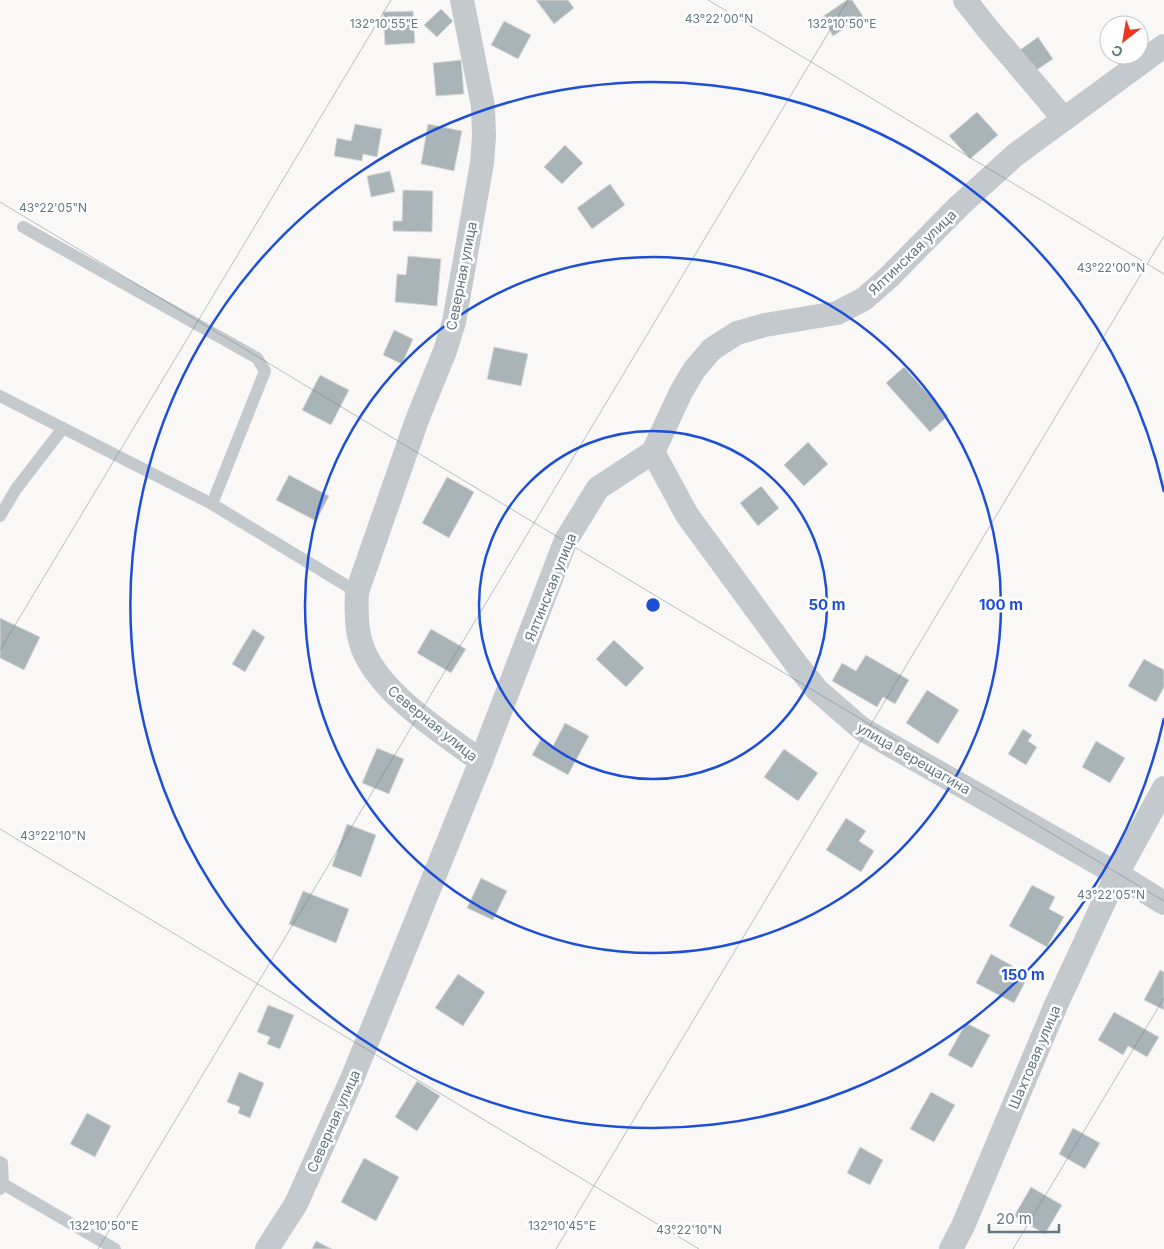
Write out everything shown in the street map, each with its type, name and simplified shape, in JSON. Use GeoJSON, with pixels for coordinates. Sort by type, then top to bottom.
{"type":"FeatureCollection","features":[{"type":"Feature","properties":{"kind":"street","name":"Северная улица"},"geometry":{"type":"LineString","coordinates":[[267,1249],[296,1204],[352,1079],[481,761],[432,725],[380,679],[369,663],[362,647],[356,611],[357,592],[417,420],[445,351],[458,304],[482,163],[484,136],[483,106],[462,0]]}},
{"type":"Feature","properties":{"kind":"street"},"geometry":{"type":"LineString","coordinates":[[965,0],[1064,120]]}},
{"type":"Feature","properties":{"kind":"street","name":"Ялтинская улица"},"geometry":{"type":"LineString","coordinates":[[481,761],[566,540],[598,488],[653,452],[690,377],[712,349],[737,333],[765,325],[838,313],[864,299],[888,278],[959,206],[1015,155],[1164,46]]}},
{"type":"Feature","properties":{"kind":"street","name":"улица Верещагина"},"geometry":{"type":"LineString","coordinates":[[653,452],[687,515],[718,559],[817,690],[843,713],[862,729],[1117,874],[1164,903]]}},
{"type":"Feature","properties":{"kind":"street","name":"Шахтовая улица"},"geometry":{"type":"LineString","coordinates":[[951,1249],[963,1226],[1056,1005],[1117,874],[1164,788]]}},
{"type":"Feature","properties":{"kind":"lane"},"geometry":{"type":"LineString","coordinates":[[23,227],[257,358],[266,371],[212,504]]}},
{"type":"Feature","properties":{"kind":"lane"},"geometry":{"type":"LineString","coordinates":[[0,396],[212,504],[357,592]]}},
{"type":"Feature","properties":{"kind":"lane"},"geometry":{"type":"LineString","coordinates":[[0,516],[16,490],[63,428]]}},
{"type":"Feature","properties":{"kind":"lane"},"geometry":{"type":"LineString","coordinates":[[0,1162],[2,1163],[1,1186],[115,1249]]}},
{"type":"Feature","properties":{"kind":"building"},"geometry":{"type":"Polygon","coordinates":[[[536,0],[568,0],[574,8],[554,24],[536,0]]]}},
{"type":"Feature","properties":{"kind":"building"},"geometry":{"type":"Polygon","coordinates":[[[847,0],[852,0],[863,16],[833,36],[822,17],[847,0]]]}},
{"type":"Feature","properties":{"kind":"building"},"geometry":{"type":"Polygon","coordinates":[[[441,9],[453,21],[437,37],[424,25],[441,9]]]}},
{"type":"Feature","properties":{"kind":"building"},"geometry":{"type":"Polygon","coordinates":[[[413,11],[415,43],[385,45],[383,12],[413,11]]]}},
{"type":"Feature","properties":{"kind":"building"},"geometry":{"type":"Polygon","coordinates":[[[504,21],[531,35],[518,59],[491,45],[504,21]]]}},
{"type":"Feature","properties":{"kind":"building"},"geometry":{"type":"Polygon","coordinates":[[[1038,37],[1053,59],[1035,71],[1020,50],[1038,37]]]}},
{"type":"Feature","properties":{"kind":"building"},"geometry":{"type":"Polygon","coordinates":[[[461,60],[464,94],[436,96],[433,63],[461,60]]]}},
{"type":"Feature","properties":{"kind":"building"},"geometry":{"type":"Polygon","coordinates":[[[977,112],[998,135],[970,159],[949,136],[977,112]]]}},
{"type":"Feature","properties":{"kind":"building"},"geometry":{"type":"Polygon","coordinates":[[[355,124],[382,129],[377,157],[363,154],[362,161],[334,156],[337,138],[351,141],[355,124]]]}},
{"type":"Feature","properties":{"kind":"building"},"geometry":{"type":"Polygon","coordinates":[[[428,124],[462,131],[454,171],[421,164],[428,124]]]}},
{"type":"Feature","properties":{"kind":"building"},"geometry":{"type":"Polygon","coordinates":[[[565,145],[583,163],[562,184],[544,167],[565,145]]]}},
{"type":"Feature","properties":{"kind":"building"},"geometry":{"type":"Polygon","coordinates":[[[390,171],[395,192],[371,197],[367,176],[390,171]]]}},
{"type":"Feature","properties":{"kind":"building"},"geometry":{"type":"Polygon","coordinates":[[[610,184],[625,205],[592,229],[577,208],[610,184]]]}},
{"type":"Feature","properties":{"kind":"building"},"geometry":{"type":"Polygon","coordinates":[[[403,190],[433,191],[432,232],[393,231],[393,221],[402,221],[403,190]]]}},
{"type":"Feature","properties":{"kind":"building"},"geometry":{"type":"Polygon","coordinates":[[[408,256],[441,259],[437,306],[395,302],[397,274],[406,275],[408,256]]]}},
{"type":"Feature","properties":{"kind":"building"},"geometry":{"type":"Polygon","coordinates":[[[394,330],[413,339],[402,364],[383,355],[394,330]]]}},
{"type":"Feature","properties":{"kind":"building"},"geometry":{"type":"Polygon","coordinates":[[[494,347],[528,354],[521,386],[487,379],[494,347]]]}},
{"type":"Feature","properties":{"kind":"building"},"geometry":{"type":"Polygon","coordinates":[[[904,367],[948,416],[930,432],[886,383],[904,367]]]}},
{"type":"Feature","properties":{"kind":"building"},"geometry":{"type":"Polygon","coordinates":[[[320,375],[349,390],[331,425],[302,410],[320,375]]]}},
{"type":"Feature","properties":{"kind":"building"},"geometry":{"type":"Polygon","coordinates":[[[808,442],[828,464],[804,486],[784,465],[808,442]]]}},
{"type":"Feature","properties":{"kind":"building"},"geometry":{"type":"Polygon","coordinates":[[[289,475],[329,496],[316,521],[276,500],[289,475]]]}},
{"type":"Feature","properties":{"kind":"building"},"geometry":{"type":"Polygon","coordinates":[[[447,477],[474,492],[449,538],[422,523],[447,477]]]}},
{"type":"Feature","properties":{"kind":"building"},"geometry":{"type":"Polygon","coordinates":[[[761,486],[779,508],[758,526],[740,503],[761,486]]]}},
{"type":"Feature","properties":{"kind":"building"},"geometry":{"type":"Polygon","coordinates":[[[0,618],[40,637],[24,670],[0,658],[0,618]]]}},
{"type":"Feature","properties":{"kind":"building"},"geometry":{"type":"Polygon","coordinates":[[[253,629],[265,637],[245,672],[232,664],[253,629]]]}},
{"type":"Feature","properties":{"kind":"building"},"geometry":{"type":"Polygon","coordinates":[[[431,629],[466,649],[451,673],[417,653],[431,629]]]}},
{"type":"Feature","properties":{"kind":"building"},"geometry":{"type":"Polygon","coordinates":[[[614,640],[644,668],[626,687],[596,659],[614,640]]]}},
{"type":"Feature","properties":{"kind":"building"},"geometry":{"type":"Polygon","coordinates":[[[866,655],[909,680],[895,704],[883,697],[877,707],[832,681],[842,663],[856,671],[866,655]]]}},
{"type":"Feature","properties":{"kind":"building"},"geometry":{"type":"Polygon","coordinates":[[[1144,659],[1164,670],[1164,687],[1156,702],[1128,686],[1144,659]]]}},
{"type":"Feature","properties":{"kind":"building"},"geometry":{"type":"Polygon","coordinates":[[[927,690],[959,710],[938,744],[906,723],[927,690]]]}},
{"type":"Feature","properties":{"kind":"building"},"geometry":{"type":"Polygon","coordinates":[[[565,723],[589,736],[568,775],[532,755],[541,739],[553,746],[565,723]]]}},
{"type":"Feature","properties":{"kind":"building"},"geometry":{"type":"Polygon","coordinates":[[[1023,729],[1032,735],[1028,741],[1037,747],[1026,765],[1008,754],[1023,729]]]}},
{"type":"Feature","properties":{"kind":"building"},"geometry":{"type":"Polygon","coordinates":[[[1096,741],[1125,758],[1110,783],[1082,767],[1096,741]]]}},
{"type":"Feature","properties":{"kind":"building"},"geometry":{"type":"Polygon","coordinates":[[[377,748],[404,759],[389,794],[362,783],[377,748]]]}},
{"type":"Feature","properties":{"kind":"building"},"geometry":{"type":"Polygon","coordinates":[[[784,749],[818,773],[798,801],[764,777],[784,749]]]}},
{"type":"Feature","properties":{"kind":"building"},"geometry":{"type":"Polygon","coordinates":[[[846,818],[866,831],[859,841],[874,851],[861,872],[826,850],[846,818]]]}},
{"type":"Feature","properties":{"kind":"building"},"geometry":{"type":"Polygon","coordinates":[[[347,824],[376,835],[361,877],[332,866],[347,824]]]}},
{"type":"Feature","properties":{"kind":"building"},"geometry":{"type":"Polygon","coordinates":[[[481,878],[507,891],[493,920],[467,908],[481,878]]]}},
{"type":"Feature","properties":{"kind":"building"},"geometry":{"type":"Polygon","coordinates":[[[1032,885],[1055,897],[1049,909],[1064,917],[1047,947],[1009,926],[1032,885]]]}},
{"type":"Feature","properties":{"kind":"building"},"geometry":{"type":"Polygon","coordinates":[[[303,891],[349,909],[336,943],[289,924],[303,891]]]}},
{"type":"Feature","properties":{"kind":"building"},"geometry":{"type":"Polygon","coordinates":[[[991,954],[1029,975],[1014,1003],[976,983],[991,954]]]}},
{"type":"Feature","properties":{"kind":"building"},"geometry":{"type":"Polygon","coordinates":[[[1160,970],[1164,972],[1164,1010],[1144,1000],[1160,970]]]}},
{"type":"Feature","properties":{"kind":"building"},"geometry":{"type":"Polygon","coordinates":[[[458,974],[485,992],[463,1026],[435,1008],[458,974]]]}},
{"type":"Feature","properties":{"kind":"building"},"geometry":{"type":"Polygon","coordinates":[[[268,1005],[294,1015],[280,1049],[267,1044],[270,1037],[257,1032],[268,1005]]]}},
{"type":"Feature","properties":{"kind":"building"},"geometry":{"type":"Polygon","coordinates":[[[1114,1012],[1159,1037],[1147,1057],[1128,1046],[1123,1055],[1098,1040],[1114,1012]]]}},
{"type":"Feature","properties":{"kind":"building"},"geometry":{"type":"Polygon","coordinates":[[[966,1023],[990,1035],[972,1068],[948,1055],[966,1023]]]}},
{"type":"Feature","properties":{"kind":"building"},"geometry":{"type":"Polygon","coordinates":[[[239,1072],[264,1083],[250,1118],[238,1113],[240,1107],[227,1102],[239,1072]]]}},
{"type":"Feature","properties":{"kind":"building"},"geometry":{"type":"Polygon","coordinates":[[[417,1081],[440,1096],[417,1131],[395,1117],[417,1081]]]}},
{"type":"Feature","properties":{"kind":"building"},"geometry":{"type":"Polygon","coordinates":[[[931,1092],[955,1105],[934,1142],[910,1129],[931,1092]]]}},
{"type":"Feature","properties":{"kind":"building"},"geometry":{"type":"Polygon","coordinates":[[[87,1113],[111,1126],[95,1157],[70,1144],[87,1113]]]}},
{"type":"Feature","properties":{"kind":"building"},"geometry":{"type":"Polygon","coordinates":[[[1073,1128],[1100,1143],[1085,1169],[1059,1154],[1073,1128]]]}},
{"type":"Feature","properties":{"kind":"building"},"geometry":{"type":"Polygon","coordinates":[[[860,1147],[883,1160],[870,1185],[847,1173],[860,1147]]]}},
{"type":"Feature","properties":{"kind":"building"},"geometry":{"type":"Polygon","coordinates":[[[364,1158],[399,1177],[376,1221],[341,1202],[364,1158]]]}},
{"type":"Feature","properties":{"kind":"building"},"geometry":{"type":"Polygon","coordinates":[[[1031,1187],[1062,1205],[1045,1234],[1014,1216],[1031,1187]]]}},
{"type":"Feature","properties":{"kind":"building"},"geometry":{"type":"Polygon","coordinates":[[[316,1241],[332,1249],[312,1249],[316,1241]]]}}]}
